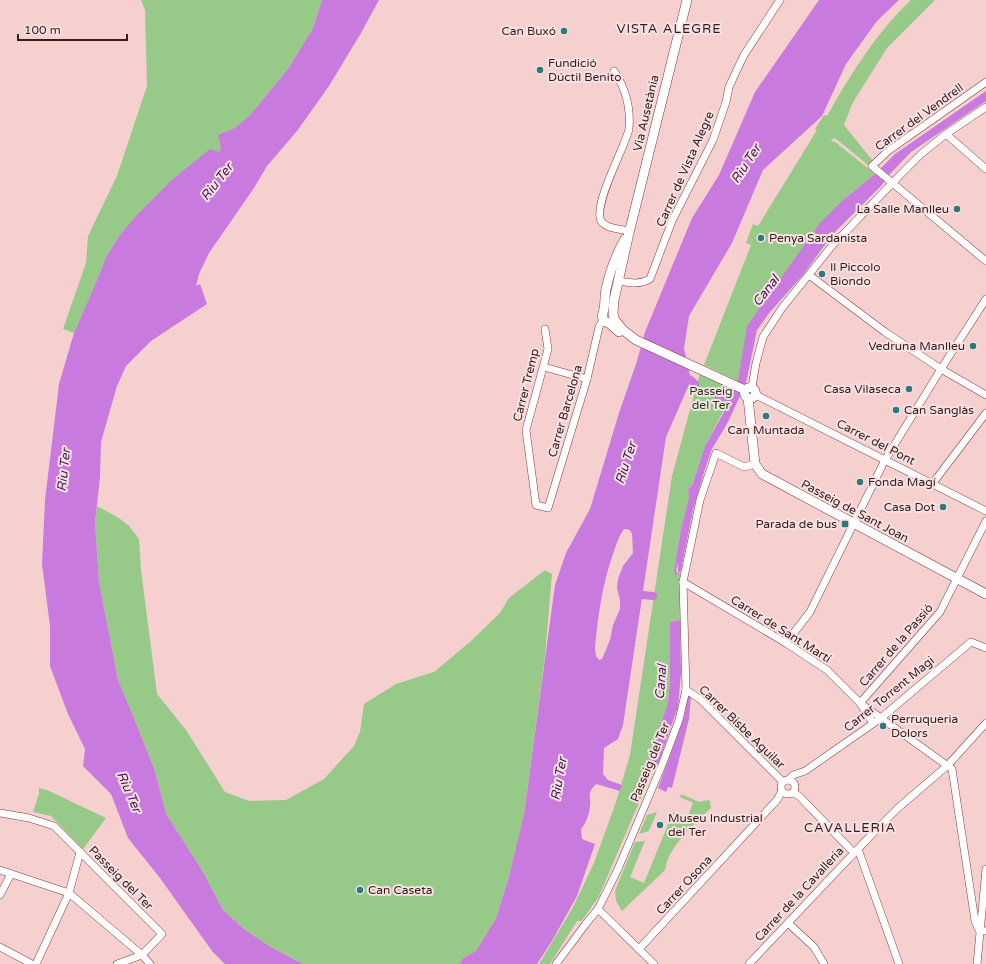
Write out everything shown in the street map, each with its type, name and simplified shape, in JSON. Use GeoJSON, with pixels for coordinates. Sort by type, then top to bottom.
{"type":"FeatureCollection","features":[{"type":"Feature","properties":{"kind":"street","name":"Via Ausetània"},"geometry":{"type":"LineString","coordinates":[[609,317],[687,0]]}},
{"type":"Feature","properties":{"kind":"street","name":"Carrer de Vista Alegre"},"geometry":{"type":"LineString","coordinates":[[619,281],[642,283],[650,279],[672,221],[713,140],[726,102],[729,87],[735,74],[744,55],[780,0]]}},
{"type":"Feature","properties":{"kind":"street"},"geometry":{"type":"LineString","coordinates":[[614,71],[620,80],[628,102],[629,130],[603,194],[599,213],[600,220],[607,226],[629,232]]}},
{"type":"Feature","properties":{"kind":"street","name":"Carrer del Vendrell"},"geometry":{"type":"LineString","coordinates":[[889,180],[872,166],[888,151],[986,82]]}},
{"type":"Feature","properties":{"kind":"street"},"geometry":{"type":"LineString","coordinates":[[755,464],[749,392],[763,337],[782,308],[831,247],[889,180],[946,134],[986,107]]}},
{"type":"Feature","properties":{"kind":"street"},"geometry":{"type":"LineString","coordinates":[[946,134],[986,169]]}},
{"type":"Feature","properties":{"kind":"street"},"geometry":{"type":"LineString","coordinates":[[889,180],[986,261]]}},
{"type":"Feature","properties":{"kind":"street","name":"Via Ausetània"},"geometry":{"type":"LineString","coordinates":[[609,317],[606,290],[617,252],[629,232]]}},
{"type":"Feature","properties":{"kind":"street"},"geometry":{"type":"LineString","coordinates":[[809,275],[885,332],[941,369],[986,395]]}},
{"type":"Feature","properties":{"kind":"street"},"geometry":{"type":"LineString","coordinates":[[786,643],[810,612],[886,460],[941,369],[986,299]]}},
{"type":"Feature","properties":{"kind":"street"},"geometry":{"type":"LineString","coordinates":[[609,317],[626,338],[636,340],[749,392]]}},
{"type":"Feature","properties":{"kind":"street","name":"Carrer Barcelona"},"geometry":{"type":"LineString","coordinates":[[548,508],[587,379],[599,327],[609,317]]}},
{"type":"Feature","properties":{"kind":"street","name":"Carrer Tremp"},"geometry":{"type":"LineString","coordinates":[[545,329],[548,349],[526,430],[536,505],[548,508]]}},
{"type":"Feature","properties":{"kind":"street"},"geometry":{"type":"LineString","coordinates":[[544,367],[587,379]]}},
{"type":"Feature","properties":{"kind":"street","name":"Carrer del Pont"},"geometry":{"type":"LineString","coordinates":[[749,392],[986,510]]}},
{"type":"Feature","properties":{"kind":"street"},"geometry":{"type":"LineString","coordinates":[[933,483],[986,413]]}},
{"type":"Feature","properties":{"kind":"street","name":"Passeig del Ter"},"geometry":{"type":"LineString","coordinates":[[556,964],[598,909],[618,869],[662,766],[679,720],[686,690],[683,582],[700,500],[716,453],[744,467],[755,464]]}},
{"type":"Feature","properties":{"kind":"street","name":"Passeig de Sant Joan"},"geometry":{"type":"LineString","coordinates":[[755,464],[759,471],[766,477],[986,594]]}},
{"type":"Feature","properties":{"kind":"street","name":"Carrer de la Passió"},"geometry":{"type":"LineString","coordinates":[[860,703],[940,612],[986,521]]}},
{"type":"Feature","properties":{"kind":"street","name":"Carrer de Sant Martí"},"geometry":{"type":"LineString","coordinates":[[683,582],[786,643],[827,670],[860,703],[948,765]]}},
{"type":"Feature","properties":{"kind":"street","name":"Carrer Torrent Magi"},"geometry":{"type":"LineString","coordinates":[[789,791],[805,772],[881,718],[971,642],[986,648]]}},
{"type":"Feature","properties":{"kind":"street","name":"Carrer Bisbe Aguilar"},"geometry":{"type":"LineString","coordinates":[[686,690],[700,699],[786,781],[793,782],[789,791]]}},
{"type":"Feature","properties":{"kind":"street","name":"Carrer de Sant Martí"},"geometry":{"type":"LineString","coordinates":[[860,703],[873,723]]}},
{"type":"Feature","properties":{"kind":"street","name":"Carrer de la Cavalleria"},"geometry":{"type":"LineString","coordinates":[[749,964],[898,808],[948,765],[986,723]]}},
{"type":"Feature","properties":{"kind":"street"},"geometry":{"type":"LineString","coordinates":[[948,765],[952,768],[975,921],[983,930]]}},
{"type":"Feature","properties":{"kind":"street","name":"Carrer Torrent Magi"},"geometry":{"type":"LineString","coordinates":[[786,781],[793,775],[805,772]]}},
{"type":"Feature","properties":{"kind":"street"},"geometry":{"type":"LineString","coordinates":[[786,781],[781,786],[799,796],[856,851],[899,964]]}},
{"type":"Feature","properties":{"kind":"street","name":"Carrer Osona"},"geometry":{"type":"LineString","coordinates":[[639,949],[777,800],[789,791]]}},
{"type":"Feature","properties":{"kind":"street","name":"Passeig del Ter"},"geometry":{"type":"LineString","coordinates":[[0,813],[29,818],[54,826],[162,934],[142,955]]}},
{"type":"Feature","properties":{"kind":"street"},"geometry":{"type":"LineString","coordinates":[[36,964],[69,893],[80,852]]}},
{"type":"Feature","properties":{"kind":"street"},"geometry":{"type":"LineString","coordinates":[[977,964],[983,930],[986,869]]}},
{"type":"Feature","properties":{"kind":"street"},"geometry":{"type":"LineString","coordinates":[[0,870],[69,893],[142,955],[150,964]]}},
{"type":"Feature","properties":{"kind":"street"},"geometry":{"type":"LineString","coordinates":[[0,895],[11,874]]}},
{"type":"Feature","properties":{"kind":"street"},"geometry":{"type":"LineString","coordinates":[[598,909],[654,964]]}},
{"type":"Feature","properties":{"kind":"street"},"geometry":{"type":"LineString","coordinates":[[788,923],[814,946],[824,964]]}},
{"type":"Feature","properties":{"kind":"street"},"geometry":{"type":"LineString","coordinates":[[0,947],[32,964]]}},
{"type":"Feature","properties":{"kind":"street"},"geometry":{"type":"LineString","coordinates":[[117,964],[142,955]]}},
{"type":"Feature","properties":{"kind":"green space"},"geometry":{"type":"Polygon","coordinates":[[[141,0],[322,0],[313,28],[288,69],[250,115],[235,128],[219,135],[221,148],[219,152],[156,196],[120,235],[106,257],[74,333],[63,329],[86,263],[88,236],[117,176],[147,86],[145,10],[141,0]]]}},
{"type":"Feature","properties":{"kind":"green space","name":"Passeig del Ter"},"geometry":{"type":"Polygon","coordinates":[[[911,0],[935,0],[887,48],[852,104],[844,125],[872,160],[868,165],[835,138],[831,140],[875,174],[843,200],[790,267],[746,331],[744,352],[738,381],[704,365],[751,245],[746,243],[753,224],[758,226],[817,130],[815,129],[824,115],[827,116],[845,85],[875,40],[911,0]]]}},
{"type":"Feature","properties":{"kind":"green space","name":"Passeig del Ter"},"geometry":{"type":"Polygon","coordinates":[[[700,373],[735,389],[705,446],[692,486],[688,489],[689,498],[681,529],[674,571],[676,576],[681,570],[679,583],[680,620],[670,622],[670,679],[668,703],[648,761],[658,764],[653,770],[599,896],[584,918],[581,921],[577,921],[550,964],[539,964],[572,909],[594,863],[616,802],[630,755],[672,476],[700,373]]]}},
{"type":"Feature","properties":{"kind":"green space"},"geometry":{"type":"Polygon","coordinates":[[[97,506],[119,518],[129,526],[139,539],[141,570],[157,694],[186,730],[225,792],[249,801],[286,800],[324,779],[354,746],[360,732],[364,704],[396,684],[434,672],[471,641],[500,613],[509,598],[545,570],[552,574],[545,656],[524,814],[508,880],[496,918],[476,951],[463,958],[460,964],[303,964],[269,946],[244,929],[223,910],[203,872],[166,814],[155,771],[118,680],[99,582],[95,523],[97,506]]]}},
{"type":"Feature","properties":{"kind":"green space"},"geometry":{"type":"Polygon","coordinates":[[[39,788],[47,790],[106,818],[83,849],[51,816],[33,812],[39,794],[39,788]]]}},
{"type":"Feature","properties":{"kind":"green space"},"geometry":{"type":"Polygon","coordinates":[[[681,794],[699,802],[708,800],[710,801],[711,808],[676,844],[667,861],[665,870],[622,911],[616,901],[615,891],[635,842],[645,841],[630,877],[644,883],[673,812],[687,818],[693,803],[680,797],[681,794]]]}},
{"type":"Feature","properties":{"kind":"green space"},"geometry":{"type":"Polygon","coordinates":[[[657,812],[649,831],[639,834],[647,815],[657,812]]]}},
{"type":"Feature","properties":{"kind":"water","name":"Riu Ter"},"geometry":{"type":"Polygon","coordinates":[[[322,0],[379,0],[329,86],[297,131],[267,166],[254,188],[209,253],[199,274],[196,286],[200,284],[207,304],[151,341],[126,366],[117,386],[101,442],[100,477],[95,523],[99,582],[118,680],[155,771],[166,814],[203,872],[223,910],[244,929],[269,946],[303,964],[225,964],[212,951],[160,878],[128,838],[111,794],[83,766],[85,749],[68,714],[50,666],[50,626],[42,564],[45,500],[59,384],[74,333],[106,257],[120,235],[137,215],[172,180],[210,149],[219,152],[221,148],[218,135],[235,128],[250,115],[288,69],[313,28],[322,0]]]}},
{"type":"Feature","properties":{"kind":"water","name":"Riu Ter"},"geometry":{"type":"Polygon","coordinates":[[[819,0],[899,0],[877,21],[846,64],[822,116],[763,170],[732,243],[689,316],[684,348],[691,380],[666,437],[623,725],[618,739],[604,748],[603,774],[608,780],[622,785],[620,791],[596,784],[590,793],[589,813],[586,822],[581,829],[582,839],[595,844],[577,896],[552,941],[537,964],[460,964],[463,958],[476,951],[496,918],[508,880],[524,814],[555,585],[566,553],[590,509],[645,332],[692,218],[719,175],[755,92],[819,0]],[[624,529],[618,541],[603,589],[595,648],[596,656],[599,660],[602,659],[610,640],[613,625],[620,609],[620,600],[617,588],[618,579],[623,566],[633,553],[632,534],[630,530],[624,529]]]}},
{"type":"Feature","properties":{"kind":"water"},"geometry":{"type":"Polygon","coordinates":[[[986,91],[986,101],[911,152],[889,175],[881,186],[833,234],[802,276],[770,312],[757,330],[746,383],[728,422],[712,449],[693,510],[681,570],[678,573],[678,563],[676,571],[678,574],[676,576],[674,571],[681,529],[689,498],[688,489],[692,486],[705,446],[724,412],[712,393],[713,391],[735,389],[738,380],[747,326],[820,223],[843,200],[875,174],[895,154],[986,91]]]}},
{"type":"Feature","properties":{"kind":"water"},"geometry":{"type":"Polygon","coordinates":[[[680,620],[681,673],[678,707],[658,764],[648,761],[668,703],[670,679],[670,622],[680,620]]]}},
{"type":"Feature","properties":{"kind":"water"},"geometry":{"type":"Polygon","coordinates":[[[688,696],[691,696],[689,719],[672,788],[668,787],[666,792],[658,788],[684,718],[688,696]]]}},
{"type":"Feature","properties":{"kind":"waterway"},"geometry":{"type":"LineString","coordinates":[[683,376],[695,384]]}},
{"type":"Feature","properties":{"kind":"waterway"},"geometry":{"type":"LineString","coordinates":[[632,598],[642,595],[653,596]]}},
{"type":"Feature","properties":{"kind":"place","name":"Can Buxó"},"geometry":{"type":"Point","coordinates":[564,31]}},
{"type":"Feature","properties":{"kind":"place","name":"Fundició Dúctil Benito"},"geometry":{"type":"Point","coordinates":[540,70]}},
{"type":"Feature","properties":{"kind":"place","name":"La Salle Manlleu"},"geometry":{"type":"Point","coordinates":[957,209]}},
{"type":"Feature","properties":{"kind":"place","name":"Penya Sardanista"},"geometry":{"type":"Point","coordinates":[761,238]}},
{"type":"Feature","properties":{"kind":"place","name":"Il Piccolo Biondo"},"geometry":{"type":"Point","coordinates":[822,274]}},
{"type":"Feature","properties":{"kind":"place","name":"Vedruna Manlleu"},"geometry":{"type":"Point","coordinates":[973,346]}},
{"type":"Feature","properties":{"kind":"place","name":"Casa Vilaseca"},"geometry":{"type":"Point","coordinates":[909,389]}},
{"type":"Feature","properties":{"kind":"place","name":"Can Sanglàs"},"geometry":{"type":"Point","coordinates":[896,410]}},
{"type":"Feature","properties":{"kind":"place","name":"Can Muntada"},"geometry":{"type":"Point","coordinates":[766,416]}},
{"type":"Feature","properties":{"kind":"place","name":"Fonda Magí"},"geometry":{"type":"Point","coordinates":[860,482]}},
{"type":"Feature","properties":{"kind":"place","name":"Casa Dot"},"geometry":{"type":"Point","coordinates":[943,507]}},
{"type":"Feature","properties":{"kind":"place","name":"Parada de bus"},"geometry":{"type":"Point","coordinates":[845,524]}},
{"type":"Feature","properties":{"kind":"place","name":"Perruqueria Dolors"},"geometry":{"type":"Point","coordinates":[883,726]}},
{"type":"Feature","properties":{"kind":"place","name":"Museu Industrial del Ter"},"geometry":{"type":"Point","coordinates":[660,825]}},
{"type":"Feature","properties":{"kind":"place","name":"Can Caseta"},"geometry":{"type":"Point","coordinates":[360,890]}},
{"type":"Feature","properties":{"kind":"district","name":"VISTA ALEGRE"},"geometry":{"type":"Point","coordinates":[669,29]}},
{"type":"Feature","properties":{"kind":"district","name":"CAVALLERIA"},"geometry":{"type":"Point","coordinates":[850,828]}},
{"type":"Feature","properties":{"kind":"water label","name":"Canal"},"geometry":{"type":"Point","coordinates":[766,291]}},
{"type":"Feature","properties":{"kind":"water label","name":"Canal"},"geometry":{"type":"Point","coordinates":[661,682]}}]}
